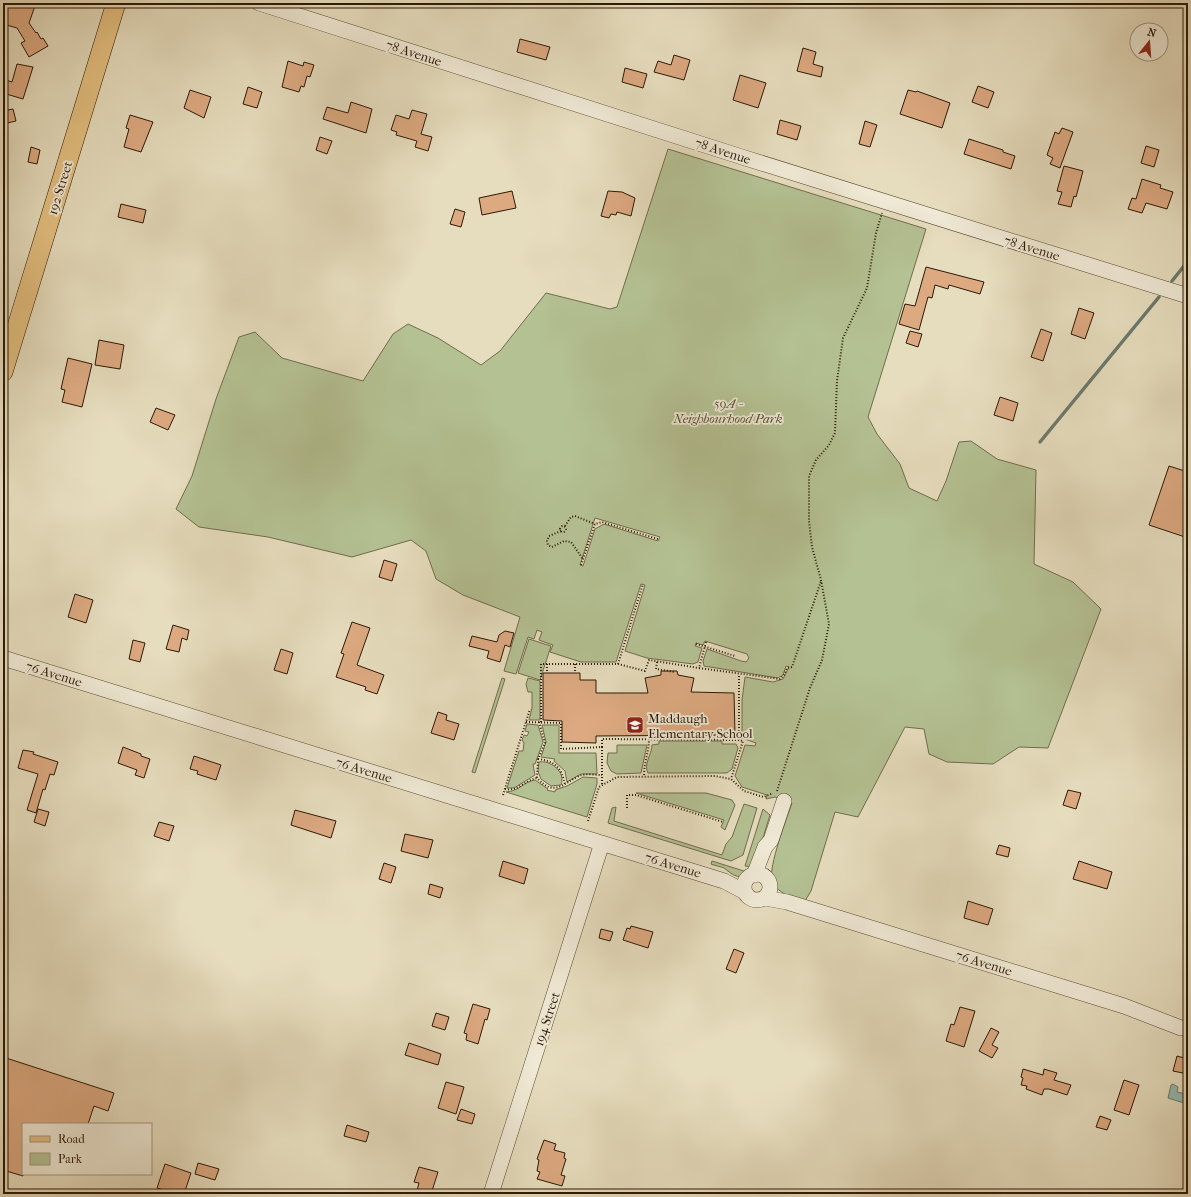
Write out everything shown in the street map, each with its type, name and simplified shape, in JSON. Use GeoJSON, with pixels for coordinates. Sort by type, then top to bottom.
{"type":"FeatureCollection","features":[{"type":"Feature","properties":{"kind":"main road","name":"192 Street"},"geometry":{"type":"LineString","coordinates":[[3,372],[116,3]]}},
{"type":"Feature","properties":{"kind":"street","name":"78 Avenue"},"geometry":{"type":"LineString","coordinates":[[259,3],[885,202],[1188,296]]}},
{"type":"Feature","properties":{"kind":"street","name":"76 Avenue"},"geometry":{"type":"LineString","coordinates":[[3,658],[724,881],[758,886],[787,902],[1124,1006],[1181,1028]]}},
{"type":"Feature","properties":{"kind":"street"},"geometry":{"type":"LineString","coordinates":[[758,886],[765,847],[771,840],[784,801]]}},
{"type":"Feature","properties":{"kind":"street","name":"194 Street"},"geometry":{"type":"LineString","coordinates":[[491,1194],[602,843]]}},
{"type":"Feature","properties":{"kind":"path"},"geometry":{"type":"LineString","coordinates":[[588,820],[599,787],[617,777],[715,776],[731,779],[744,791],[760,796],[777,791],[810,688],[822,660],[829,624],[822,580],[812,547],[809,521],[809,476],[816,460],[829,445],[834,433],[837,381],[843,338],[867,288],[876,233],[885,202]]}},
{"type":"Feature","properties":{"kind":"path"},"geometry":{"type":"LineString","coordinates":[[583,559],[571,542],[564,541],[552,547],[548,545],[547,541],[549,536],[565,530],[565,526],[571,517],[576,516],[595,524],[602,522],[658,539]]}},
{"type":"Feature","properties":{"kind":"path"},"geometry":{"type":"LineString","coordinates":[[581,566],[595,524]]}},
{"type":"Feature","properties":{"kind":"path"},"geometry":{"type":"LineString","coordinates":[[537,778],[538,759],[545,743],[540,722],[541,664],[618,664],[645,672],[649,660],[776,680],[782,678],[788,668],[792,667],[822,580]]}},
{"type":"Feature","properties":{"kind":"path"},"geometry":{"type":"LineString","coordinates":[[618,664],[643,584]]}},
{"type":"Feature","properties":{"kind":"path"},"geometry":{"type":"LineString","coordinates":[[699,668],[706,642]]}},
{"type":"Feature","properties":{"kind":"path"},"geometry":{"type":"LineString","coordinates":[[696,644],[735,656]]}},
{"type":"Feature","properties":{"kind":"path"},"geometry":{"type":"LineString","coordinates":[[657,662],[656,669],[674,672]]}},
{"type":"Feature","properties":{"kind":"path"},"geometry":{"type":"LineString","coordinates":[[547,664],[547,673]]}},
{"type":"Feature","properties":{"kind":"path"},"geometry":{"type":"LineString","coordinates":[[575,664],[575,673]]}},
{"type":"Feature","properties":{"kind":"path"},"geometry":{"type":"LineString","coordinates":[[739,674],[739,740]]}},
{"type":"Feature","properties":{"kind":"path"},"geometry":{"type":"LineString","coordinates":[[503,795],[530,709]]}},
{"type":"Feature","properties":{"kind":"path"},"geometry":{"type":"LineString","coordinates":[[526,722],[561,723],[561,749],[602,748]]}},
{"type":"Feature","properties":{"kind":"path"},"geometry":{"type":"LineString","coordinates":[[602,785],[602,738],[743,741],[731,779]]}},
{"type":"Feature","properties":{"kind":"path"},"geometry":{"type":"LineString","coordinates":[[644,776],[644,763],[649,751],[649,739]]}},
{"type":"Feature","properties":{"kind":"path"},"geometry":{"type":"LineString","coordinates":[[538,759],[555,763],[562,772],[565,785]]}},
{"type":"Feature","properties":{"kind":"path"},"geometry":{"type":"LineString","coordinates":[[537,778],[551,788],[565,785],[582,775],[602,775]]}},
{"type":"Feature","properties":{"kind":"path"},"geometry":{"type":"LineString","coordinates":[[505,789],[516,789],[527,781],[537,778]]}},
{"type":"Feature","properties":{"kind":"path"},"geometry":{"type":"LineString","coordinates":[[627,808],[629,803],[627,795],[636,795],[723,822]]}},
{"type":"Feature","properties":{"kind":"green space","name":"59A - Neighbourhood Park"},"geometry":{"type":"Polygon","coordinates":[[[668,149],[926,229],[868,417],[877,434],[900,464],[909,488],[937,501],[946,481],[959,442],[971,441],[997,459],[1036,470],[1034,564],[1073,582],[1101,609],[1048,748],[1019,747],[993,764],[947,762],[929,754],[924,729],[905,727],[858,817],[835,812],[811,891],[805,901],[781,892],[774,885],[772,880],[775,854],[792,803],[775,797],[766,799],[767,795],[742,787],[735,776],[745,745],[755,746],[756,743],[742,738],[742,700],[745,677],[773,682],[783,679],[789,667],[786,666],[783,675],[778,678],[704,666],[703,661],[707,649],[741,661],[746,662],[749,658],[747,654],[705,641],[703,645],[696,643],[695,646],[702,648],[698,662],[693,664],[647,658],[625,651],[645,585],[641,584],[616,662],[581,662],[550,652],[553,645],[539,640],[542,632],[537,630],[534,639],[528,637],[516,674],[504,671],[520,617],[463,595],[436,579],[426,551],[411,540],[352,557],[268,537],[199,527],[176,509],[192,476],[216,399],[239,337],[255,332],[282,358],[363,381],[393,334],[408,324],[438,338],[481,365],[500,351],[546,293],[610,309],[617,307],[668,149]],[[595,518],[580,565],[583,566],[595,529],[604,524],[658,541],[660,537],[595,518]]]}},
{"type":"Feature","properties":{"kind":"green space"},"geometry":{"type":"Polygon","coordinates":[[[529,639],[551,646],[540,680],[518,673],[529,639]]]}},
{"type":"Feature","properties":{"kind":"green space"},"geometry":{"type":"Polygon","coordinates":[[[502,678],[505,679],[475,773],[472,772],[502,678]]]}},
{"type":"Feature","properties":{"kind":"green space"},"geometry":{"type":"Polygon","coordinates":[[[528,678],[540,681],[540,720],[529,720],[532,708],[532,692],[528,692],[526,684],[528,678]]]}},
{"type":"Feature","properties":{"kind":"green space"},"geometry":{"type":"Polygon","coordinates":[[[527,724],[538,725],[543,742],[535,764],[533,764],[535,775],[514,788],[507,788],[519,751],[523,751],[524,743],[522,740],[524,735],[527,736],[529,732],[525,731],[527,724]]]}},
{"type":"Feature","properties":{"kind":"green space"},"geometry":{"type":"Polygon","coordinates":[[[542,725],[559,725],[559,753],[596,753],[597,774],[581,774],[567,782],[565,771],[554,761],[555,759],[541,757],[546,742],[542,725]]]}},
{"type":"Feature","properties":{"kind":"green space"},"geometry":{"type":"Polygon","coordinates":[[[659,741],[722,741],[722,744],[736,744],[738,748],[732,769],[727,773],[648,773],[647,763],[652,745],[659,744],[659,741]]]}},
{"type":"Feature","properties":{"kind":"green space"},"geometry":{"type":"Polygon","coordinates":[[[617,745],[647,745],[641,773],[617,774],[611,771],[607,763],[608,753],[617,753],[617,745]]]}},
{"type":"Feature","properties":{"kind":"green space"},"geometry":{"type":"Polygon","coordinates":[[[539,762],[553,765],[559,771],[562,780],[561,785],[551,786],[541,779],[538,771],[539,762]]]}},
{"type":"Feature","properties":{"kind":"green space"},"geometry":{"type":"Polygon","coordinates":[[[583,777],[597,778],[597,784],[587,817],[506,792],[515,790],[535,780],[548,789],[547,790],[555,792],[555,790],[567,786],[583,777]]]}},
{"type":"Feature","properties":{"kind":"green space"},"geometry":{"type":"Polygon","coordinates":[[[636,793],[706,793],[732,800],[735,805],[725,830],[721,827],[724,820],[636,793]]]}},
{"type":"Feature","properties":{"kind":"green space"},"geometry":{"type":"Polygon","coordinates":[[[744,804],[757,808],[743,855],[731,861],[608,823],[612,808],[616,807],[614,821],[722,855],[726,844],[732,837],[744,804]]]}},
{"type":"Feature","properties":{"kind":"green space"},"geometry":{"type":"Polygon","coordinates":[[[763,809],[770,815],[754,867],[745,866],[763,809]]]}},
{"type":"Feature","properties":{"kind":"green space"},"geometry":{"type":"Polygon","coordinates":[[[712,861],[747,872],[748,874],[744,876],[735,876],[724,868],[711,864],[712,861]]]}},
{"type":"Feature","properties":{"kind":"water"},"geometry":{"type":"Polygon","coordinates":[[[1173,1084],[1178,1087],[1177,1092],[1186,1094],[1184,1103],[1168,1098],[1171,1085],[1173,1084]]]}},
{"type":"Feature","properties":{"kind":"building"},"geometry":{"type":"Polygon","coordinates":[[[6,3],[36,3],[29,23],[41,39],[43,38],[48,46],[29,57],[21,43],[25,41],[17,28],[3,24],[3,12],[6,3]]]}},
{"type":"Feature","properties":{"kind":"building"},"geometry":{"type":"Polygon","coordinates":[[[520,39],[550,47],[546,60],[517,52],[520,39]]]}},
{"type":"Feature","properties":{"kind":"building"},"geometry":{"type":"Polygon","coordinates":[[[803,48],[816,52],[813,64],[823,67],[821,77],[797,71],[803,48]]]}},
{"type":"Feature","properties":{"kind":"building"},"geometry":{"type":"Polygon","coordinates":[[[674,55],[690,60],[684,80],[654,72],[658,61],[671,65],[674,55]]]}},
{"type":"Feature","properties":{"kind":"building"},"geometry":{"type":"Polygon","coordinates":[[[288,61],[303,66],[304,62],[314,65],[310,77],[307,76],[304,87],[301,86],[299,92],[282,87],[288,61]]]}},
{"type":"Feature","properties":{"kind":"building"},"geometry":{"type":"Polygon","coordinates":[[[17,64],[33,67],[23,99],[3,93],[3,79],[12,82],[17,64]]]}},
{"type":"Feature","properties":{"kind":"building"},"geometry":{"type":"Polygon","coordinates":[[[625,68],[647,74],[643,88],[622,82],[625,68]]]}},
{"type":"Feature","properties":{"kind":"building"},"geometry":{"type":"Polygon","coordinates":[[[740,75],[766,83],[758,108],[733,100],[740,75]]]}},
{"type":"Feature","properties":{"kind":"building"},"geometry":{"type":"Polygon","coordinates":[[[978,86],[994,92],[988,108],[972,102],[978,86]]]}},
{"type":"Feature","properties":{"kind":"building"},"geometry":{"type":"Polygon","coordinates":[[[248,87],[262,92],[257,108],[243,104],[248,87]]]}},
{"type":"Feature","properties":{"kind":"building"},"geometry":{"type":"Polygon","coordinates":[[[190,90],[211,97],[204,118],[184,108],[190,90]]]}},
{"type":"Feature","properties":{"kind":"building"},"geometry":{"type":"Polygon","coordinates":[[[908,90],[917,91],[950,103],[942,128],[900,114],[908,90]]]}},
{"type":"Feature","properties":{"kind":"building"},"geometry":{"type":"Polygon","coordinates":[[[351,102],[372,109],[366,133],[323,119],[327,107],[348,113],[351,102]]]}},
{"type":"Feature","properties":{"kind":"building"},"geometry":{"type":"Polygon","coordinates":[[[13,109],[16,121],[3,124],[3,111],[13,109]]]}},
{"type":"Feature","properties":{"kind":"building"},"geometry":{"type":"Polygon","coordinates":[[[412,110],[427,114],[421,134],[432,137],[428,151],[415,147],[417,141],[396,135],[397,132],[391,130],[396,115],[409,119],[412,110]]]}},
{"type":"Feature","properties":{"kind":"building"},"geometry":{"type":"Polygon","coordinates":[[[130,115],[153,122],[141,152],[124,147],[129,129],[126,128],[130,115]]]}},
{"type":"Feature","properties":{"kind":"building"},"geometry":{"type":"Polygon","coordinates":[[[780,120],[801,126],[797,140],[777,134],[780,120]]]}},
{"type":"Feature","properties":{"kind":"building"},"geometry":{"type":"Polygon","coordinates":[[[865,121],[877,125],[870,147],[859,144],[865,121]]]}},
{"type":"Feature","properties":{"kind":"building"},"geometry":{"type":"Polygon","coordinates":[[[1062,128],[1073,132],[1060,168],[1050,164],[1053,158],[1047,155],[1055,132],[1059,134],[1062,128]]]}},
{"type":"Feature","properties":{"kind":"building"},"geometry":{"type":"Polygon","coordinates":[[[320,137],[332,141],[327,154],[316,150],[320,137]]]}},
{"type":"Feature","properties":{"kind":"building"},"geometry":{"type":"Polygon","coordinates":[[[969,139],[1003,150],[1003,152],[1015,156],[1011,169],[964,154],[969,139]]]}},
{"type":"Feature","properties":{"kind":"building"},"geometry":{"type":"Polygon","coordinates":[[[1146,146],[1159,150],[1154,167],[1141,163],[1146,146]]]}},
{"type":"Feature","properties":{"kind":"building"},"geometry":{"type":"Polygon","coordinates":[[[31,147],[40,150],[37,164],[28,162],[31,147]]]}},
{"type":"Feature","properties":{"kind":"building"},"geometry":{"type":"Polygon","coordinates":[[[1064,166],[1083,171],[1076,197],[1074,196],[1071,207],[1058,204],[1062,192],[1057,191],[1064,166]]]}},
{"type":"Feature","properties":{"kind":"building"},"geometry":{"type":"Polygon","coordinates":[[[1142,179],[1161,185],[1160,188],[1173,192],[1167,209],[1146,203],[1142,213],[1128,209],[1132,198],[1136,199],[1142,179]]]}},
{"type":"Feature","properties":{"kind":"building"},"geometry":{"type":"Polygon","coordinates":[[[512,191],[516,208],[482,215],[479,198],[512,191]]]}},
{"type":"Feature","properties":{"kind":"building"},"geometry":{"type":"Polygon","coordinates":[[[608,191],[622,192],[635,198],[631,216],[617,212],[616,215],[611,214],[609,218],[601,216],[608,191]]]}},
{"type":"Feature","properties":{"kind":"building"},"geometry":{"type":"Polygon","coordinates":[[[121,204],[146,210],[143,223],[118,217],[121,204]]]}},
{"type":"Feature","properties":{"kind":"building"},"geometry":{"type":"Polygon","coordinates":[[[455,209],[465,212],[461,227],[450,224],[455,209]]]}},
{"type":"Feature","properties":{"kind":"building"},"geometry":{"type":"Polygon","coordinates":[[[926,267],[984,282],[980,294],[949,285],[948,289],[935,285],[932,298],[928,297],[919,330],[899,324],[905,304],[915,306],[926,267]]]}},
{"type":"Feature","properties":{"kind":"building"},"geometry":{"type":"Polygon","coordinates":[[[1079,308],[1094,313],[1085,339],[1071,334],[1079,308]]]}},
{"type":"Feature","properties":{"kind":"building"},"geometry":{"type":"Polygon","coordinates":[[[1041,329],[1052,333],[1043,361],[1031,357],[1041,329]]]}},
{"type":"Feature","properties":{"kind":"building"},"geometry":{"type":"Polygon","coordinates":[[[910,331],[922,334],[918,347],[906,343],[910,331]]]}},
{"type":"Feature","properties":{"kind":"building"},"geometry":{"type":"Polygon","coordinates":[[[99,340],[124,345],[120,369],[95,365],[99,340]]]}},
{"type":"Feature","properties":{"kind":"building"},"geometry":{"type":"Polygon","coordinates":[[[68,358],[92,364],[82,407],[62,402],[65,390],[61,389],[68,358]]]}},
{"type":"Feature","properties":{"kind":"building"},"geometry":{"type":"Polygon","coordinates":[[[1000,397],[1018,403],[1013,421],[994,415],[1000,397]]]}},
{"type":"Feature","properties":{"kind":"building"},"geometry":{"type":"Polygon","coordinates":[[[156,408],[175,415],[168,430],[150,422],[156,408]]]}},
{"type":"Feature","properties":{"kind":"building"},"geometry":{"type":"Polygon","coordinates":[[[1169,466],[1188,472],[1188,538],[1149,525],[1169,466]]]}},
{"type":"Feature","properties":{"kind":"building"},"geometry":{"type":"Polygon","coordinates":[[[384,560],[397,564],[392,581],[379,577],[384,560]]]}},
{"type":"Feature","properties":{"kind":"building"},"geometry":{"type":"Polygon","coordinates":[[[75,594],[93,600],[86,623],[68,617],[75,594]]]}},
{"type":"Feature","properties":{"kind":"building"},"geometry":{"type":"Polygon","coordinates":[[[352,622],[370,628],[357,665],[384,675],[377,694],[365,690],[366,687],[336,677],[344,654],[341,653],[352,622]]]}},
{"type":"Feature","properties":{"kind":"building"},"geometry":{"type":"Polygon","coordinates":[[[173,625],[189,630],[187,640],[182,638],[179,652],[166,649],[173,625]]]}},
{"type":"Feature","properties":{"kind":"building"},"geometry":{"type":"Polygon","coordinates":[[[505,631],[514,633],[510,647],[505,645],[500,662],[487,658],[489,651],[469,646],[472,636],[497,642],[499,635],[505,631]]]}},
{"type":"Feature","properties":{"kind":"building"},"geometry":{"type":"Polygon","coordinates":[[[133,640],[145,643],[140,662],[129,659],[133,640]]]}},
{"type":"Feature","properties":{"kind":"building"},"geometry":{"type":"Polygon","coordinates":[[[281,649],[293,653],[287,674],[274,670],[281,649]]]}},
{"type":"Feature","properties":{"kind":"building"},"geometry":{"type":"Polygon","coordinates":[[[661,671],[677,671],[678,675],[694,678],[691,692],[734,693],[735,735],[596,736],[596,743],[562,742],[562,721],[543,720],[543,673],[580,673],[580,680],[596,680],[596,693],[648,693],[645,678],[661,675],[661,671]]]}},
{"type":"Feature","properties":{"kind":"building"},"geometry":{"type":"Polygon","coordinates":[[[438,712],[447,715],[446,720],[459,724],[454,740],[431,733],[438,712]]]}},
{"type":"Feature","properties":{"kind":"building"},"geometry":{"type":"Polygon","coordinates":[[[123,747],[150,759],[144,778],[135,775],[137,770],[118,763],[123,747]]]}},
{"type":"Feature","properties":{"kind":"building"},"geometry":{"type":"Polygon","coordinates":[[[23,750],[34,752],[33,754],[58,762],[54,775],[50,774],[45,790],[43,789],[36,813],[27,810],[38,774],[18,768],[23,750]]]}},
{"type":"Feature","properties":{"kind":"building"},"geometry":{"type":"Polygon","coordinates":[[[194,756],[221,765],[216,780],[197,774],[198,771],[190,769],[194,756]]]}},
{"type":"Feature","properties":{"kind":"building"},"geometry":{"type":"Polygon","coordinates":[[[1068,790],[1081,793],[1076,809],[1063,805],[1068,790]]]}},
{"type":"Feature","properties":{"kind":"building"},"geometry":{"type":"Polygon","coordinates":[[[38,809],[49,812],[45,826],[34,822],[38,809]]]}},
{"type":"Feature","properties":{"kind":"building"},"geometry":{"type":"Polygon","coordinates":[[[295,810],[336,821],[331,838],[291,825],[295,810]]]}},
{"type":"Feature","properties":{"kind":"building"},"geometry":{"type":"Polygon","coordinates":[[[159,822],[174,826],[169,841],[154,836],[159,822]]]}},
{"type":"Feature","properties":{"kind":"building"},"geometry":{"type":"Polygon","coordinates":[[[405,834],[433,840],[428,858],[401,851],[405,834]]]}},
{"type":"Feature","properties":{"kind":"building"},"geometry":{"type":"Polygon","coordinates":[[[999,845],[1010,848],[1008,857],[996,854],[999,845]]]}},
{"type":"Feature","properties":{"kind":"building"},"geometry":{"type":"Polygon","coordinates":[[[503,861],[528,869],[524,884],[499,876],[503,861]]]}},
{"type":"Feature","properties":{"kind":"building"},"geometry":{"type":"Polygon","coordinates":[[[1079,861],[1112,872],[1107,889],[1073,879],[1079,861]]]}},
{"type":"Feature","properties":{"kind":"building"},"geometry":{"type":"Polygon","coordinates":[[[384,863],[396,867],[391,883],[379,879],[384,863]]]}},
{"type":"Feature","properties":{"kind":"building"},"geometry":{"type":"Polygon","coordinates":[[[430,884],[443,888],[440,898],[428,894],[430,884]]]}},
{"type":"Feature","properties":{"kind":"building"},"geometry":{"type":"Polygon","coordinates":[[[968,901],[993,909],[988,925],[964,918],[968,901]]]}},
{"type":"Feature","properties":{"kind":"building"},"geometry":{"type":"Polygon","coordinates":[[[631,926],[653,932],[648,948],[623,940],[627,928],[630,929],[631,926]]]}},
{"type":"Feature","properties":{"kind":"building"},"geometry":{"type":"Polygon","coordinates":[[[601,929],[613,932],[610,941],[599,938],[601,929]]]}},
{"type":"Feature","properties":{"kind":"building"},"geometry":{"type":"Polygon","coordinates":[[[734,949],[744,953],[736,973],[726,969],[734,949]]]}},
{"type":"Feature","properties":{"kind":"building"},"geometry":{"type":"Polygon","coordinates":[[[473,1004],[490,1009],[487,1020],[485,1019],[478,1044],[466,1040],[467,1034],[464,1033],[473,1004]]]}},
{"type":"Feature","properties":{"kind":"building"},"geometry":{"type":"Polygon","coordinates":[[[960,1007],[975,1011],[964,1047],[946,1041],[951,1024],[954,1025],[960,1007]]]}},
{"type":"Feature","properties":{"kind":"building"},"geometry":{"type":"Polygon","coordinates":[[[436,1013],[449,1017],[445,1030],[432,1026],[436,1013]]]}},
{"type":"Feature","properties":{"kind":"building"},"geometry":{"type":"Polygon","coordinates":[[[991,1028],[999,1032],[992,1045],[998,1048],[992,1058],[979,1051],[991,1028]]]}},
{"type":"Feature","properties":{"kind":"building"},"geometry":{"type":"Polygon","coordinates":[[[409,1043],[441,1054],[438,1065],[405,1055],[409,1043]]]}},
{"type":"Feature","properties":{"kind":"building"},"geometry":{"type":"Polygon","coordinates":[[[1177,1056],[1188,1059],[1188,1074],[1173,1071],[1177,1056]]]}},
{"type":"Feature","properties":{"kind":"building"},"geometry":{"type":"Polygon","coordinates":[[[3,1057],[114,1093],[108,1111],[94,1106],[88,1123],[22,1123],[23,1176],[3,1170],[3,1057]]]}},
{"type":"Feature","properties":{"kind":"building"},"geometry":{"type":"Polygon","coordinates":[[[1023,1069],[1043,1075],[1044,1069],[1057,1073],[1054,1080],[1071,1085],[1067,1095],[1049,1089],[1044,1089],[1042,1095],[1026,1089],[1027,1086],[1021,1085],[1023,1069]]]}},
{"type":"Feature","properties":{"kind":"building"},"geometry":{"type":"Polygon","coordinates":[[[1124,1080],[1139,1085],[1129,1115],[1114,1110],[1124,1080]]]}},
{"type":"Feature","properties":{"kind":"building"},"geometry":{"type":"Polygon","coordinates":[[[446,1082],[464,1087],[456,1114],[438,1108],[446,1082]]]}},
{"type":"Feature","properties":{"kind":"building"},"geometry":{"type":"Polygon","coordinates":[[[461,1109],[475,1114],[472,1124],[457,1120],[461,1109]]]}},
{"type":"Feature","properties":{"kind":"building"},"geometry":{"type":"Polygon","coordinates":[[[1100,1116],[1111,1120],[1107,1130],[1096,1127],[1100,1116]]]}},
{"type":"Feature","properties":{"kind":"building"},"geometry":{"type":"Polygon","coordinates":[[[347,1125],[369,1132],[366,1142],[344,1136],[347,1125]]]}},
{"type":"Feature","properties":{"kind":"building"},"geometry":{"type":"Polygon","coordinates":[[[544,1140],[556,1144],[554,1150],[565,1153],[564,1158],[566,1159],[561,1175],[565,1176],[562,1186],[537,1179],[540,1172],[537,1171],[539,1160],[537,1159],[544,1140]]]}},
{"type":"Feature","properties":{"kind":"building"},"geometry":{"type":"Polygon","coordinates":[[[198,1163],[219,1169],[215,1180],[195,1174],[198,1163]]]}},
{"type":"Feature","properties":{"kind":"building"},"geometry":{"type":"Polygon","coordinates":[[[165,1164],[191,1173],[184,1194],[177,1194],[157,1188],[165,1164]]]}},
{"type":"Feature","properties":{"kind":"building"},"geometry":{"type":"Polygon","coordinates":[[[419,1167],[438,1172],[431,1194],[416,1194],[419,1183],[414,1182],[419,1167]]]}},
{"type":"Feature","properties":{"kind":"waterway"},"geometry":{"type":"LineString","coordinates":[[1172,281],[1188,261]]}},
{"type":"Feature","properties":{"kind":"waterway"},"geometry":{"type":"LineString","coordinates":[[1040,442],[1159,297]]}},
{"type":"Feature","properties":{"kind":"place","name":"Maddaugh Elementary School"},"geometry":{"type":"Point","coordinates":[635,725]}}]}
